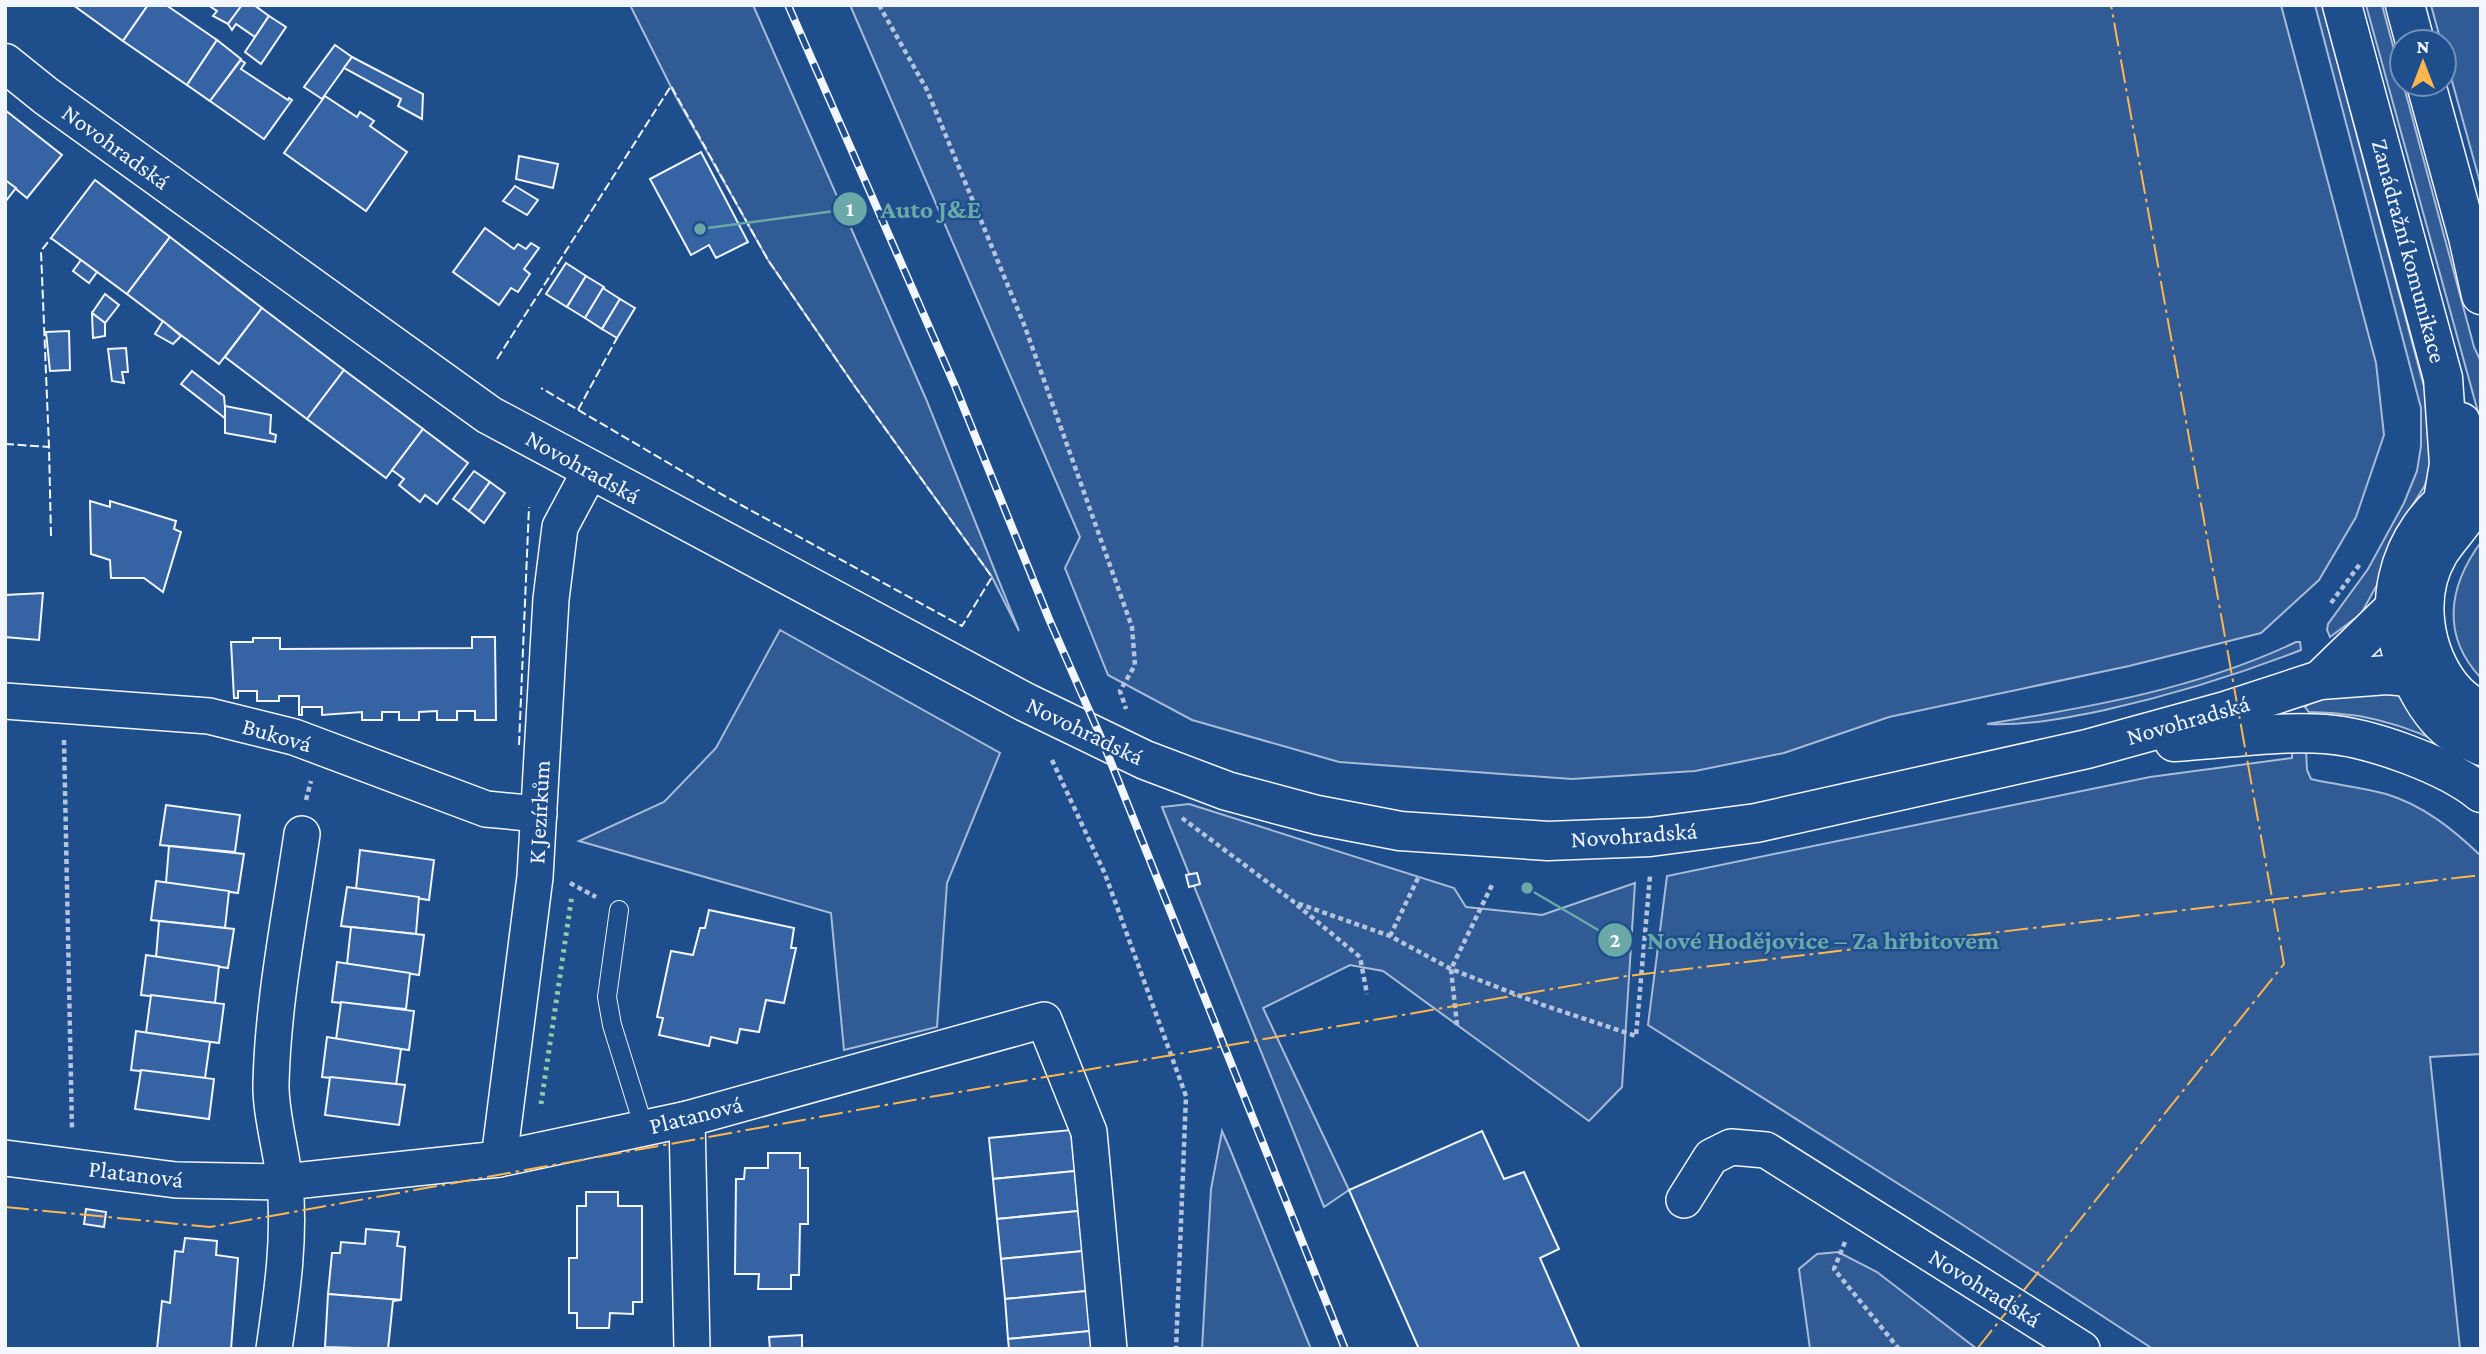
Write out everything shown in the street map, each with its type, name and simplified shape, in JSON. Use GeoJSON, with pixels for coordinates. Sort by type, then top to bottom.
{"type":"FeatureCollection","features":[{"type":"Feature","properties":{"kind":"main road","name":"Zanádražní komunikace"},"geometry":{"type":"LineString","coordinates":[[2342,5],[2442,378],[2449,464],[2443,500]]}},
{"type":"Feature","properties":{"kind":"main road"},"geometry":{"type":"LineString","coordinates":[[2405,5],[2411,28]]}},
{"type":"Feature","properties":{"kind":"main road","name":"Novohradská"},"geometry":{"type":"LineString","coordinates":[[5,63],[96,133],[489,415],[1025,702],[1145,760],[1227,791],[1317,815],[1401,831],[1548,841],[1650,838],[1756,823],[2087,749],[2225,711],[2320,680],[2387,675],[2410,677],[2433,682],[2467,701]]}},
{"type":"Feature","properties":{"kind":"main road"},"geometry":{"type":"LineString","coordinates":[[2430,98],[2474,248],[2481,295]]}},
{"type":"Feature","properties":{"kind":"main road"},"geometry":{"type":"LineString","coordinates":[[2442,378],[2471,445],[2478,477],[2468,515],[2437,555],[2428,583],[2424,612],[2428,643],[2439,668],[2467,701]]}},
{"type":"Feature","properties":{"kind":"main road"},"geometry":{"type":"LineString","coordinates":[[2478,477],[2443,500],[2426,518],[2407,549],[2396,584],[2394,608],[2400,648],[2410,677],[2429,710],[2455,734],[2481,746]]}},
{"type":"Feature","properties":{"kind":"main road","name":"Novohradská"},"geometry":{"type":"LineString","coordinates":[[2320,680],[2394,608]]}},
{"type":"Feature","properties":{"kind":"main road"},"geometry":{"type":"LineString","coordinates":[[2087,749],[2267,735],[2327,734],[2425,760],[2469,783],[2481,793]]}},
{"type":"Feature","properties":{"kind":"street","name":"K Jezírkům"},"geometry":{"type":"LineString","coordinates":[[499,1158],[535,877],[551,599],[560,527],[590,471]]}},
{"type":"Feature","properties":{"kind":"street","name":"Buková"},"geometry":{"type":"LineString","coordinates":[[5,701],[209,716],[293,737],[485,808],[539,814]]}},
{"type":"Feature","properties":{"kind":"street"},"geometry":{"type":"LineString","coordinates":[[274,1349],[287,1260],[285,1182],[271,1087],[276,1009],[302,834]]}},
{"type":"Feature","properties":{"kind":"street","name":"Platanová"},"geometry":{"type":"LineString","coordinates":[[5,1158],[176,1180],[285,1182],[499,1158],[687,1119],[1044,1020],[1088,1132],[1109,1349]]}},
{"type":"Feature","properties":{"kind":"street"},"geometry":{"type":"LineString","coordinates":[[687,1119],[692,1349]]}},
{"type":"Feature","properties":{"kind":"street","name":"Novohradská"},"geometry":{"type":"LineString","coordinates":[[1684,1200],[1711,1157],[1731,1147],[1766,1150],[2082,1349]]}},
{"type":"Feature","properties":{"kind":"lane"},"geometry":{"type":"LineString","coordinates":[[620,909],[607,997],[612,1025],[644,1128]]}},
{"type":"Feature","properties":{"kind":"path"},"geometry":{"type":"LineString","coordinates":[[879,5],[927,90],[1025,327],[1132,627],[1135,665],[1120,691],[1145,760]]}},
{"type":"Feature","properties":{"kind":"path"},"geometry":{"type":"LineString","coordinates":[[2331,603],[2367,554]]}},
{"type":"Feature","properties":{"kind":"path"},"geometry":{"type":"LineString","coordinates":[[1025,702],[1105,874],[1186,1096],[1177,1349]]}},
{"type":"Feature","properties":{"kind":"path"},"geometry":{"type":"LineString","coordinates":[[71,705],[71,716],[64,739],[73,1166]]}},
{"type":"Feature","properties":{"kind":"path"},"geometry":{"type":"LineString","coordinates":[[1174,811],[1294,902],[1360,957],[1367,994]]}},
{"type":"Feature","properties":{"kind":"path"},"geometry":{"type":"LineString","coordinates":[[1294,902],[1390,936],[1451,969],[1543,1005],[1636,1036],[1650,872]]}},
{"type":"Feature","properties":{"kind":"path"},"geometry":{"type":"LineString","coordinates":[[1390,936],[1419,876]]}},
{"type":"Feature","properties":{"kind":"path"},"geometry":{"type":"LineString","coordinates":[[535,877],[568,882],[620,909]]}},
{"type":"Feature","properties":{"kind":"path"},"geometry":{"type":"LineString","coordinates":[[1457,1025],[1451,969],[1492,885]]}},
{"type":"Feature","properties":{"kind":"path"},"geometry":{"type":"LineString","coordinates":[[1859,1209],[1834,1269],[1899,1349]]}},
{"type":"Feature","properties":{"kind":"shaded area"},"geometry":{"type":"Polygon","coordinates":[[[630,5],[753,5],[926,399],[1019,631],[992,577],[768,260],[675,95],[630,5]]]}},
{"type":"Feature","properties":{"kind":"shaded area"},"geometry":{"type":"Polygon","coordinates":[[[850,5],[2281,5],[2376,363],[2384,435],[2356,517],[2319,580],[2261,633],[2129,666],[1889,717],[1784,753],[1695,771],[1572,779],[1339,762],[1192,720],[1108,675],[1065,568],[1080,537],[850,5]]]}},
{"type":"Feature","properties":{"kind":"shaded area"},"geometry":{"type":"Polygon","coordinates":[[[2315,5],[2322,5],[2434,424],[2433,467],[2387,550],[2379,581],[2361,614],[2330,637],[2328,624],[2368,569],[2404,503],[2417,471],[2421,446],[2421,408],[2315,5]]]}},
{"type":"Feature","properties":{"kind":"shaded area"},"geometry":{"type":"Polygon","coordinates":[[[2366,5],[2382,5],[2388,28],[2388,85],[2366,5]]]}},
{"type":"Feature","properties":{"kind":"shaded area"},"geometry":{"type":"Polygon","coordinates":[[[2431,5],[2481,5],[2481,186],[2457,98],[2458,28],[2437,28],[2431,5]]]}},
{"type":"Feature","properties":{"kind":"shaded area"},"geometry":{"type":"Polygon","coordinates":[[[2392,98],[2407,98],[2474,347],[2481,362],[2481,423],[2392,98]]]}},
{"type":"Feature","properties":{"kind":"shaded area"},"geometry":{"type":"Polygon","coordinates":[[[2481,542],[2481,678],[2459,645],[2454,611],[2461,576],[2481,542]]]}},
{"type":"Feature","properties":{"kind":"shaded area"},"geometry":{"type":"Polygon","coordinates":[[[780,630],[1000,753],[947,883],[937,1027],[844,1050],[831,913],[579,841],[664,802],[716,748],[780,630]]]}},
{"type":"Feature","properties":{"kind":"shaded area"},"geometry":{"type":"Polygon","coordinates":[[[2300,642],[2301,650],[2229,676],[2155,698],[2032,723],[1987,724],[2105,703],[2183,684],[2222,672],[2300,642]]]}},
{"type":"Feature","properties":{"kind":"shaded area"},"geometry":{"type":"Polygon","coordinates":[[[2399,687],[2481,760],[2481,768],[2442,744],[2400,726],[2355,716],[2309,712],[2305,707],[2335,695],[2399,687]]]}},
{"type":"Feature","properties":{"kind":"shaded area"},"geometry":{"type":"Polygon","coordinates":[[[2292,749],[2306,749],[2307,770],[2311,779],[2400,799],[2437,819],[2481,856],[2481,1054],[2430,1057],[2460,1349],[2153,1349],[1648,1025],[1667,876],[2150,777],[2292,758],[2292,749]]]}},
{"type":"Feature","properties":{"kind":"shaded area"},"geometry":{"type":"Polygon","coordinates":[[[1189,804],[1454,888],[1466,907],[1542,915],[1635,883],[1622,1087],[1589,1121],[1383,971],[1350,965],[1263,1008],[1349,1190],[1324,1207],[1162,807],[1189,804]]]}},
{"type":"Feature","properties":{"kind":"shaded area"},"geometry":{"type":"Polygon","coordinates":[[[1222,1131],[1311,1349],[1202,1349],[1211,1189],[1222,1131]]]}},
{"type":"Feature","properties":{"kind":"shaded area"},"geometry":{"type":"Polygon","coordinates":[[[1838,1252],[1877,1272],[1977,1349],[1810,1349],[1799,1269],[1817,1254],[1838,1252]]]}},
{"type":"Feature","properties":{"kind":"building"},"geometry":{"type":"Polygon","coordinates":[[[73,5],[148,5],[123,41],[73,5]]]}},
{"type":"Feature","properties":{"kind":"building"},"geometry":{"type":"Polygon","coordinates":[[[148,5],[166,5],[217,40],[187,85],[123,41],[148,5]]]}},
{"type":"Feature","properties":{"kind":"building"},"geometry":{"type":"Polygon","coordinates":[[[208,5],[242,5],[228,24],[213,16],[217,11],[208,5]]]}},
{"type":"Feature","properties":{"kind":"building"},"geometry":{"type":"Polygon","coordinates":[[[242,5],[254,5],[269,16],[255,37],[236,24],[232,30],[228,24],[242,5]]]}},
{"type":"Feature","properties":{"kind":"building"},"geometry":{"type":"Polygon","coordinates":[[[269,16],[286,27],[261,64],[245,52],[269,16]]]}},
{"type":"Feature","properties":{"kind":"building"},"geometry":{"type":"Polygon","coordinates":[[[217,40],[241,59],[210,101],[187,85],[217,40]]]}},
{"type":"Feature","properties":{"kind":"building"},"geometry":{"type":"Polygon","coordinates":[[[335,45],[352,57],[322,99],[304,87],[335,45]]]}},
{"type":"Feature","properties":{"kind":"building"},"geometry":{"type":"Polygon","coordinates":[[[352,57],[423,94],[422,119],[398,106],[401,99],[344,68],[352,57]]]}},
{"type":"Feature","properties":{"kind":"building"},"geometry":{"type":"Polygon","coordinates":[[[241,60],[245,63],[241,69],[292,100],[264,139],[210,101],[241,60]]]}},
{"type":"Feature","properties":{"kind":"building"},"geometry":{"type":"Polygon","coordinates":[[[325,96],[357,117],[360,112],[374,121],[370,126],[407,152],[366,211],[284,153],[325,96]]]}},
{"type":"Feature","properties":{"kind":"building"},"geometry":{"type":"Polygon","coordinates":[[[5,110],[62,155],[27,198],[5,180],[5,110]]]}},
{"type":"Feature","properties":{"kind":"building"},"geometry":{"type":"Polygon","coordinates":[[[701,152],[748,242],[716,258],[709,245],[691,255],[650,179],[701,152]]]}},
{"type":"Feature","properties":{"kind":"building"},"geometry":{"type":"Polygon","coordinates":[[[519,156],[558,164],[553,188],[516,179],[519,156]]]}},
{"type":"Feature","properties":{"kind":"building"},"geometry":{"type":"Polygon","coordinates":[[[5,180],[16,188],[5,202],[5,180]]]}},
{"type":"Feature","properties":{"kind":"building"},"geometry":{"type":"Polygon","coordinates":[[[95,180],[170,237],[127,294],[51,238],[95,180]]]}},
{"type":"Feature","properties":{"kind":"building"},"geometry":{"type":"Polygon","coordinates":[[[515,186],[538,200],[527,215],[503,201],[515,186]]]}},
{"type":"Feature","properties":{"kind":"building"},"geometry":{"type":"Polygon","coordinates":[[[485,228],[514,249],[518,244],[526,249],[531,243],[539,248],[524,269],[530,274],[518,292],[511,288],[499,305],[453,272],[485,228]]]}},
{"type":"Feature","properties":{"kind":"building"},"geometry":{"type":"Polygon","coordinates":[[[170,237],[262,308],[219,364],[127,294],[170,237]]]}},
{"type":"Feature","properties":{"kind":"building"},"geometry":{"type":"Polygon","coordinates":[[[81,260],[97,272],[89,283],[73,271],[81,260]]]}},
{"type":"Feature","properties":{"kind":"building"},"geometry":{"type":"Polygon","coordinates":[[[566,263],[586,276],[567,307],[546,294],[566,263]]]}},
{"type":"Feature","properties":{"kind":"building"},"geometry":{"type":"Polygon","coordinates":[[[586,276],[604,287],[585,318],[567,307],[586,276]]]}},
{"type":"Feature","properties":{"kind":"building"},"geometry":{"type":"Polygon","coordinates":[[[603,288],[620,299],[602,329],[585,318],[603,288]]]}},
{"type":"Feature","properties":{"kind":"building"},"geometry":{"type":"Polygon","coordinates":[[[105,294],[119,305],[105,323],[92,313],[105,294]]]}},
{"type":"Feature","properties":{"kind":"building"},"geometry":{"type":"Polygon","coordinates":[[[620,299],[635,308],[617,338],[602,329],[620,299]]]}},
{"type":"Feature","properties":{"kind":"building"},"geometry":{"type":"Polygon","coordinates":[[[262,308],[344,370],[307,419],[225,357],[262,308]]]}},
{"type":"Feature","properties":{"kind":"building"},"geometry":{"type":"Polygon","coordinates":[[[92,313],[105,323],[105,336],[93,338],[92,313]]]}},
{"type":"Feature","properties":{"kind":"building"},"geometry":{"type":"Polygon","coordinates":[[[163,321],[181,336],[173,344],[155,334],[163,321]]]}},
{"type":"Feature","properties":{"kind":"building"},"geometry":{"type":"Polygon","coordinates":[[[69,331],[70,370],[50,371],[46,332],[69,331]]]}},
{"type":"Feature","properties":{"kind":"building"},"geometry":{"type":"Polygon","coordinates":[[[126,348],[128,372],[122,372],[124,383],[112,381],[108,349],[126,348]]]}},
{"type":"Feature","properties":{"kind":"building"},"geometry":{"type":"Polygon","coordinates":[[[344,370],[423,429],[386,478],[307,419],[344,370]]]}},
{"type":"Feature","properties":{"kind":"building"},"geometry":{"type":"Polygon","coordinates":[[[192,371],[224,396],[226,419],[181,384],[192,371]]]}},
{"type":"Feature","properties":{"kind":"building"},"geometry":{"type":"Polygon","coordinates":[[[225,406],[271,415],[270,433],[276,435],[275,442],[225,433],[225,406]]]}},
{"type":"Feature","properties":{"kind":"building"},"geometry":{"type":"Polygon","coordinates":[[[423,429],[468,463],[437,504],[425,495],[420,502],[399,485],[404,479],[392,470],[423,429]]]}},
{"type":"Feature","properties":{"kind":"building"},"geometry":{"type":"Polygon","coordinates":[[[474,471],[490,482],[469,511],[453,499],[474,471]]]}},
{"type":"Feature","properties":{"kind":"building"},"geometry":{"type":"Polygon","coordinates":[[[490,482],[505,493],[484,523],[469,511],[490,482]]]}},
{"type":"Feature","properties":{"kind":"building"},"geometry":{"type":"Polygon","coordinates":[[[90,501],[110,507],[110,501],[176,521],[174,529],[181,532],[163,592],[144,578],[111,578],[110,560],[91,554],[90,501]]]}},
{"type":"Feature","properties":{"kind":"building"},"geometry":{"type":"Polygon","coordinates":[[[43,593],[39,640],[5,637],[5,595],[43,593]]]}},
{"type":"Feature","properties":{"kind":"building"},"geometry":{"type":"Polygon","coordinates":[[[472,637],[495,637],[496,720],[475,720],[475,711],[457,711],[457,720],[437,720],[437,711],[419,712],[419,720],[399,720],[399,712],[382,712],[382,720],[362,720],[362,712],[322,715],[322,707],[302,707],[302,715],[299,715],[299,696],[279,696],[279,701],[257,701],[257,691],[238,691],[238,698],[234,698],[231,642],[253,642],[253,638],[280,638],[280,649],[472,648],[472,637]]]}},
{"type":"Feature","properties":{"kind":"building"},"geometry":{"type":"Polygon","coordinates":[[[166,805],[240,815],[235,852],[160,845],[166,805]]]}},
{"type":"Feature","properties":{"kind":"building"},"geometry":{"type":"Polygon","coordinates":[[[169,846],[244,854],[238,893],[166,883],[169,846]]]}},
{"type":"Feature","properties":{"kind":"building"},"geometry":{"type":"Polygon","coordinates":[[[360,850],[434,860],[429,900],[356,889],[360,850]]]}},
{"type":"Feature","properties":{"kind":"building"},"geometry":{"type":"Polygon","coordinates":[[[1197,873],[1200,884],[1189,887],[1186,875],[1197,873]]]}},
{"type":"Feature","properties":{"kind":"building"},"geometry":{"type":"Polygon","coordinates":[[[156,881],[229,891],[225,928],[151,920],[156,881]]]}},
{"type":"Feature","properties":{"kind":"building"},"geometry":{"type":"Polygon","coordinates":[[[347,887],[419,897],[416,934],[341,926],[347,887]]]}},
{"type":"Feature","properties":{"kind":"building"},"geometry":{"type":"Polygon","coordinates":[[[709,910],[794,928],[791,948],[796,948],[784,1003],[766,1000],[759,1032],[740,1029],[737,1043],[711,1037],[709,1046],[659,1035],[663,1018],[657,1017],[671,951],[693,955],[700,928],[705,928],[709,910]]]}},
{"type":"Feature","properties":{"kind":"building"},"geometry":{"type":"Polygon","coordinates":[[[159,921],[234,929],[228,968],[156,958],[159,921]]]}},
{"type":"Feature","properties":{"kind":"building"},"geometry":{"type":"Polygon","coordinates":[[[351,927],[424,935],[419,975],[347,964],[351,927]]]}},
{"type":"Feature","properties":{"kind":"building"},"geometry":{"type":"Polygon","coordinates":[[[146,955],[219,966],[215,1003],[141,995],[146,955]]]}},
{"type":"Feature","properties":{"kind":"building"},"geometry":{"type":"Polygon","coordinates":[[[337,962],[410,973],[406,1009],[332,1002],[337,962]]]}},
{"type":"Feature","properties":{"kind":"building"},"geometry":{"type":"Polygon","coordinates":[[[151,995],[224,1004],[219,1043],[146,1033],[151,995]]]}},
{"type":"Feature","properties":{"kind":"building"},"geometry":{"type":"Polygon","coordinates":[[[341,1002],[414,1011],[409,1050],[336,1040],[341,1002]]]}},
{"type":"Feature","properties":{"kind":"building"},"geometry":{"type":"Polygon","coordinates":[[[136,1031],[210,1042],[205,1078],[131,1070],[136,1031]]]}},
{"type":"Feature","properties":{"kind":"building"},"geometry":{"type":"Polygon","coordinates":[[[327,1037],[401,1049],[396,1085],[322,1077],[327,1037]]]}},
{"type":"Feature","properties":{"kind":"building"},"geometry":{"type":"Polygon","coordinates":[[[141,1070],[214,1079],[209,1119],[135,1109],[141,1070]]]}},
{"type":"Feature","properties":{"kind":"building"},"geometry":{"type":"Polygon","coordinates":[[[330,1077],[405,1085],[399,1125],[325,1115],[330,1077]]]}},
{"type":"Feature","properties":{"kind":"building"},"geometry":{"type":"Polygon","coordinates":[[[1071,1130],[1075,1171],[993,1179],[989,1138],[1071,1130]]]}},
{"type":"Feature","properties":{"kind":"building"},"geometry":{"type":"Polygon","coordinates":[[[1482,1131],[1504,1179],[1524,1172],[1559,1249],[1540,1258],[1580,1349],[1419,1349],[1349,1190],[1482,1131]]]}},
{"type":"Feature","properties":{"kind":"building"},"geometry":{"type":"Polygon","coordinates":[[[768,1153],[800,1153],[800,1168],[808,1168],[808,1224],[800,1224],[799,1275],[791,1275],[791,1289],[758,1289],[759,1274],[735,1274],[736,1179],[744,1179],[745,1168],[768,1168],[768,1153]]]}},
{"type":"Feature","properties":{"kind":"building"},"geometry":{"type":"Polygon","coordinates":[[[1075,1171],[1078,1211],[997,1219],[993,1179],[1075,1171]]]}},
{"type":"Feature","properties":{"kind":"building"},"geometry":{"type":"Polygon","coordinates":[[[586,1192],[618,1192],[618,1206],[642,1206],[642,1302],[633,1302],[633,1314],[610,1313],[609,1328],[577,1328],[577,1313],[569,1313],[569,1258],[577,1258],[577,1206],[586,1206],[586,1192]]]}},
{"type":"Feature","properties":{"kind":"building"},"geometry":{"type":"Polygon","coordinates":[[[86,1209],[106,1212],[104,1227],[84,1224],[86,1209]]]}},
{"type":"Feature","properties":{"kind":"building"},"geometry":{"type":"Polygon","coordinates":[[[1078,1211],[1083,1251],[1001,1259],[997,1219],[1078,1211]]]}},
{"type":"Feature","properties":{"kind":"building"},"geometry":{"type":"Polygon","coordinates":[[[366,1229],[399,1232],[397,1246],[405,1247],[401,1300],[328,1294],[332,1253],[340,1253],[341,1242],[365,1244],[366,1229]]]}},
{"type":"Feature","properties":{"kind":"building"},"geometry":{"type":"Polygon","coordinates":[[[185,1238],[217,1241],[216,1255],[238,1258],[231,1349],[157,1349],[162,1301],[170,1303],[175,1251],[183,1252],[185,1238]]]}},
{"type":"Feature","properties":{"kind":"building"},"geometry":{"type":"Polygon","coordinates":[[[1083,1251],[1086,1291],[1005,1299],[1001,1259],[1083,1251]]]}},
{"type":"Feature","properties":{"kind":"building"},"geometry":{"type":"Polygon","coordinates":[[[1086,1291],[1090,1331],[1008,1339],[1005,1299],[1086,1291]]]}},
{"type":"Feature","properties":{"kind":"building"},"geometry":{"type":"Polygon","coordinates":[[[328,1294],[401,1300],[393,1301],[388,1349],[325,1347],[328,1294]]]}},
{"type":"Feature","properties":{"kind":"building"},"geometry":{"type":"Polygon","coordinates":[[[1090,1331],[1092,1349],[1009,1349],[1008,1339],[1090,1331]]]}},
{"type":"Feature","properties":{"kind":"building"},"geometry":{"type":"Polygon","coordinates":[[[802,1335],[802,1349],[770,1349],[769,1337],[802,1335]]]}},
{"type":"Feature","properties":{"kind":"railway"},"geometry":{"type":"LineString","coordinates":[[788,5],[955,386],[1049,619],[1102,740],[1345,1349]]}},
{"type":"Feature","properties":{"kind":"hedge"},"geometry":{"type":"LineString","coordinates":[[541,1104],[572,895]]}},
{"type":"Feature","properties":{"kind":"fence"},"geometry":{"type":"LineString","coordinates":[[497,359],[671,86],[768,260],[992,577],[962,626],[721,494],[541,388]]}},
{"type":"Feature","properties":{"kind":"fence"},"geometry":{"type":"LineString","coordinates":[[51,238],[41,251],[51,536]]}},
{"type":"Feature","properties":{"kind":"fence"},"geometry":{"type":"LineString","coordinates":[[578,410],[617,338]]}},
{"type":"Feature","properties":{"kind":"fence"},"geometry":{"type":"LineString","coordinates":[[5,444],[49,447]]}},
{"type":"Feature","properties":{"kind":"fence"},"geometry":{"type":"LineString","coordinates":[[519,745],[529,507]]}},
{"type":"Feature","properties":{"kind":"power"},"geometry":{"type":"LineString","coordinates":[[1977,1349],[2284,964],[2111,5]]}},
{"type":"Feature","properties":{"kind":"power"},"geometry":{"type":"LineString","coordinates":[[5,1207],[210,1227],[919,1099],[1627,976],[2481,875]]}},
{"type":"Feature","properties":{"kind":"place","name":"Auto J&E"},"geometry":{"type":"Point","coordinates":[700,229]}},
{"type":"Feature","properties":{"kind":"place","name":"Nové Hodějovice – Za hřbitovem"},"geometry":{"type":"Point","coordinates":[1527,888]}}]}
